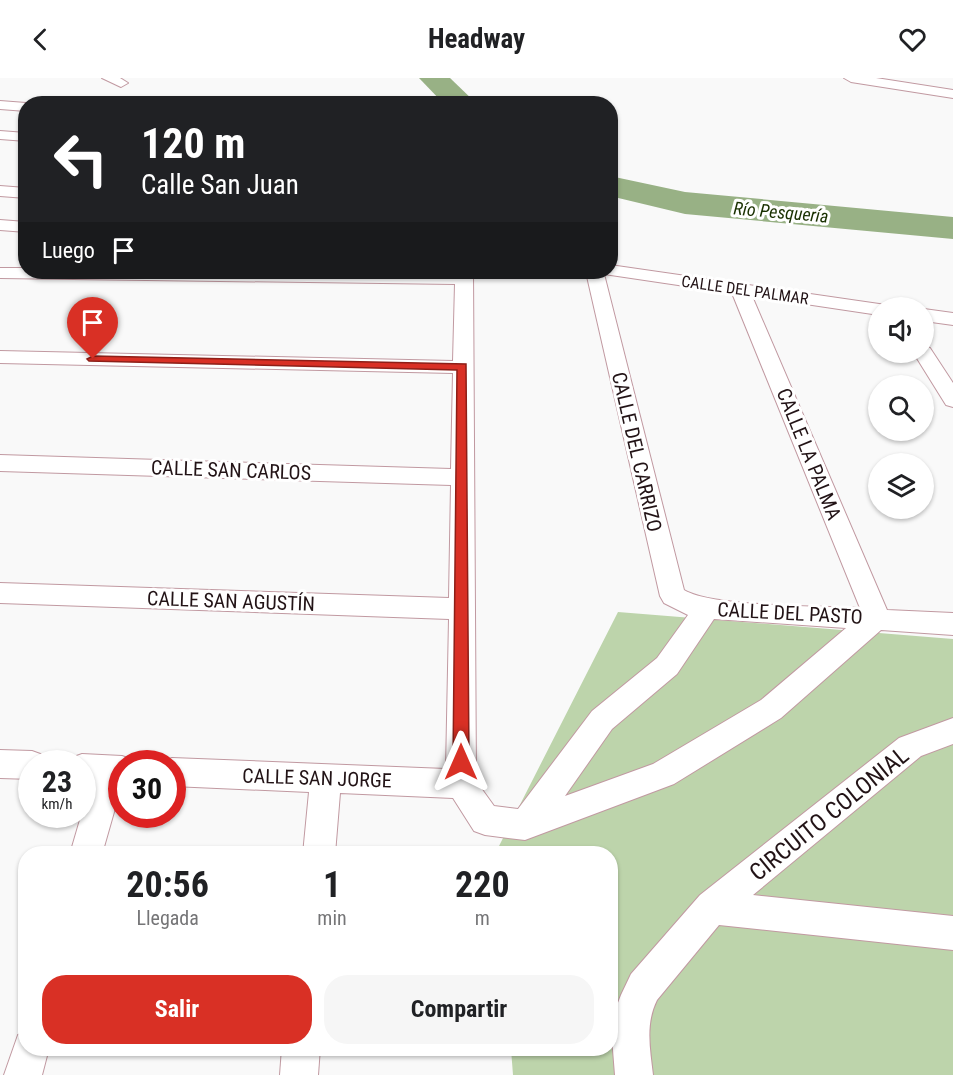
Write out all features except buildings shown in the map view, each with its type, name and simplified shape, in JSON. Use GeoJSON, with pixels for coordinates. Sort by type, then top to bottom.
{"type":"FeatureCollection","features":[{"type":"Feature","properties":{"kind":"street"},"geometry":{"type":"LineString","coordinates":[[851,78],[953,94]]}},
{"type":"Feature","properties":{"kind":"street"},"geometry":{"type":"LineString","coordinates":[[893,78],[908,87]]}},
{"type":"Feature","properties":{"kind":"street"},"geometry":{"type":"LineString","coordinates":[[0,105],[18,106]]}},
{"type":"Feature","properties":{"kind":"street"},"geometry":{"type":"LineString","coordinates":[[0,135],[18,136]]}},
{"type":"Feature","properties":{"kind":"street"},"geometry":{"type":"LineString","coordinates":[[0,191],[18,192]]}},
{"type":"Feature","properties":{"kind":"street"},"geometry":{"type":"LineString","coordinates":[[0,225],[18,226]]}},
{"type":"Feature","properties":{"kind":"street","name":"CALLE DEL PALMAR"},"geometry":{"type":"LineString","coordinates":[[618,271],[868,307]]}},
{"type":"Feature","properties":{"kind":"street"},"geometry":{"type":"LineString","coordinates":[[0,273],[18,273]]}},
{"type":"Feature","properties":{"kind":"street"},"geometry":{"type":"LineString","coordinates":[[464,279],[461,784],[485,820],[525,825],[663,774],[771,709],[877,618]]}},
{"type":"Feature","properties":{"kind":"street","name":"CALLE DEL CARRIZO"},"geometry":{"type":"LineString","coordinates":[[597,279],[671,591],[681,602],[707,608]]}},
{"type":"Feature","properties":{"kind":"street","name":"CALLE LA PALMA"},"geometry":{"type":"LineString","coordinates":[[740,290],[877,618]]}},
{"type":"Feature","properties":{"kind":"street"},"geometry":{"type":"LineString","coordinates":[[934,316],[953,319]]}},
{"type":"Feature","properties":{"kind":"street"},"geometry":{"type":"LineString","coordinates":[[0,357],[463,367]]}},
{"type":"Feature","properties":{"kind":"street"},"geometry":{"type":"LineString","coordinates":[[930,363],[953,400]]}},
{"type":"Feature","properties":{"kind":"street","name":"CALLE SAN CARLOS"},"geometry":{"type":"LineString","coordinates":[[0,463],[463,477]]}},
{"type":"Feature","properties":{"kind":"street","name":"CALLE SAN AGUSTÍN"},"geometry":{"type":"LineString","coordinates":[[0,593],[462,609]]}},
{"type":"Feature","properties":{"kind":"street","name":"CALLE DEL PASTO"},"geometry":{"type":"LineString","coordinates":[[525,825],[602,720],[667,666],[707,608],[953,624]]}},
{"type":"Feature","properties":{"kind":"street","name":"CIRCUITO COLONIAL"},"geometry":{"type":"LineString","coordinates":[[634,1075],[630,1037],[634,1008],[644,987],[712,907],[910,747],[953,731]]}},
{"type":"Feature","properties":{"kind":"street"},"geometry":{"type":"LineString","coordinates":[[0,764],[18,765]]}},
{"type":"Feature","properties":{"kind":"street"},"geometry":{"type":"LineString","coordinates":[[88,846],[105,769]]}},
{"type":"Feature","properties":{"kind":"street","name":"CALLE SAN JORGE"},"geometry":{"type":"LineString","coordinates":[[186,773],[461,784]]}},
{"type":"Feature","properties":{"kind":"street"},"geometry":{"type":"LineString","coordinates":[[320,846],[326,779]]}},
{"type":"Feature","properties":{"kind":"street"},"geometry":{"type":"LineString","coordinates":[[712,907],[953,933]]}},
{"type":"Feature","properties":{"kind":"street"},"geometry":{"type":"LineString","coordinates":[[24,1075],[29,1056]]}},
{"type":"Feature","properties":{"kind":"street"},"geometry":{"type":"LineString","coordinates":[[299,1075],[300,1056]]}},
{"type":"Feature","properties":{"kind":"green space"},"geometry":{"type":"Polygon","coordinates":[[[618,612],[953,639],[953,1075],[513,1075],[512,1056],[618,1056],[618,846],[499,846],[618,612]]]}},
{"type":"Feature","properties":{"kind":"waterway","name":"Río Pesquería"},"geometry":{"type":"LineString","coordinates":[[433,78],[453,96]]}},
{"type":"Feature","properties":{"kind":"waterway","name":"Río Pesquería"},"geometry":{"type":"LineString","coordinates":[[618,188],[685,203],[953,228]]}},
{"type":"Feature","properties":{"kind":"route"},"geometry":{"type":"LineString","coordinates":[[93,359],[463,367],[461,762]]}}]}
